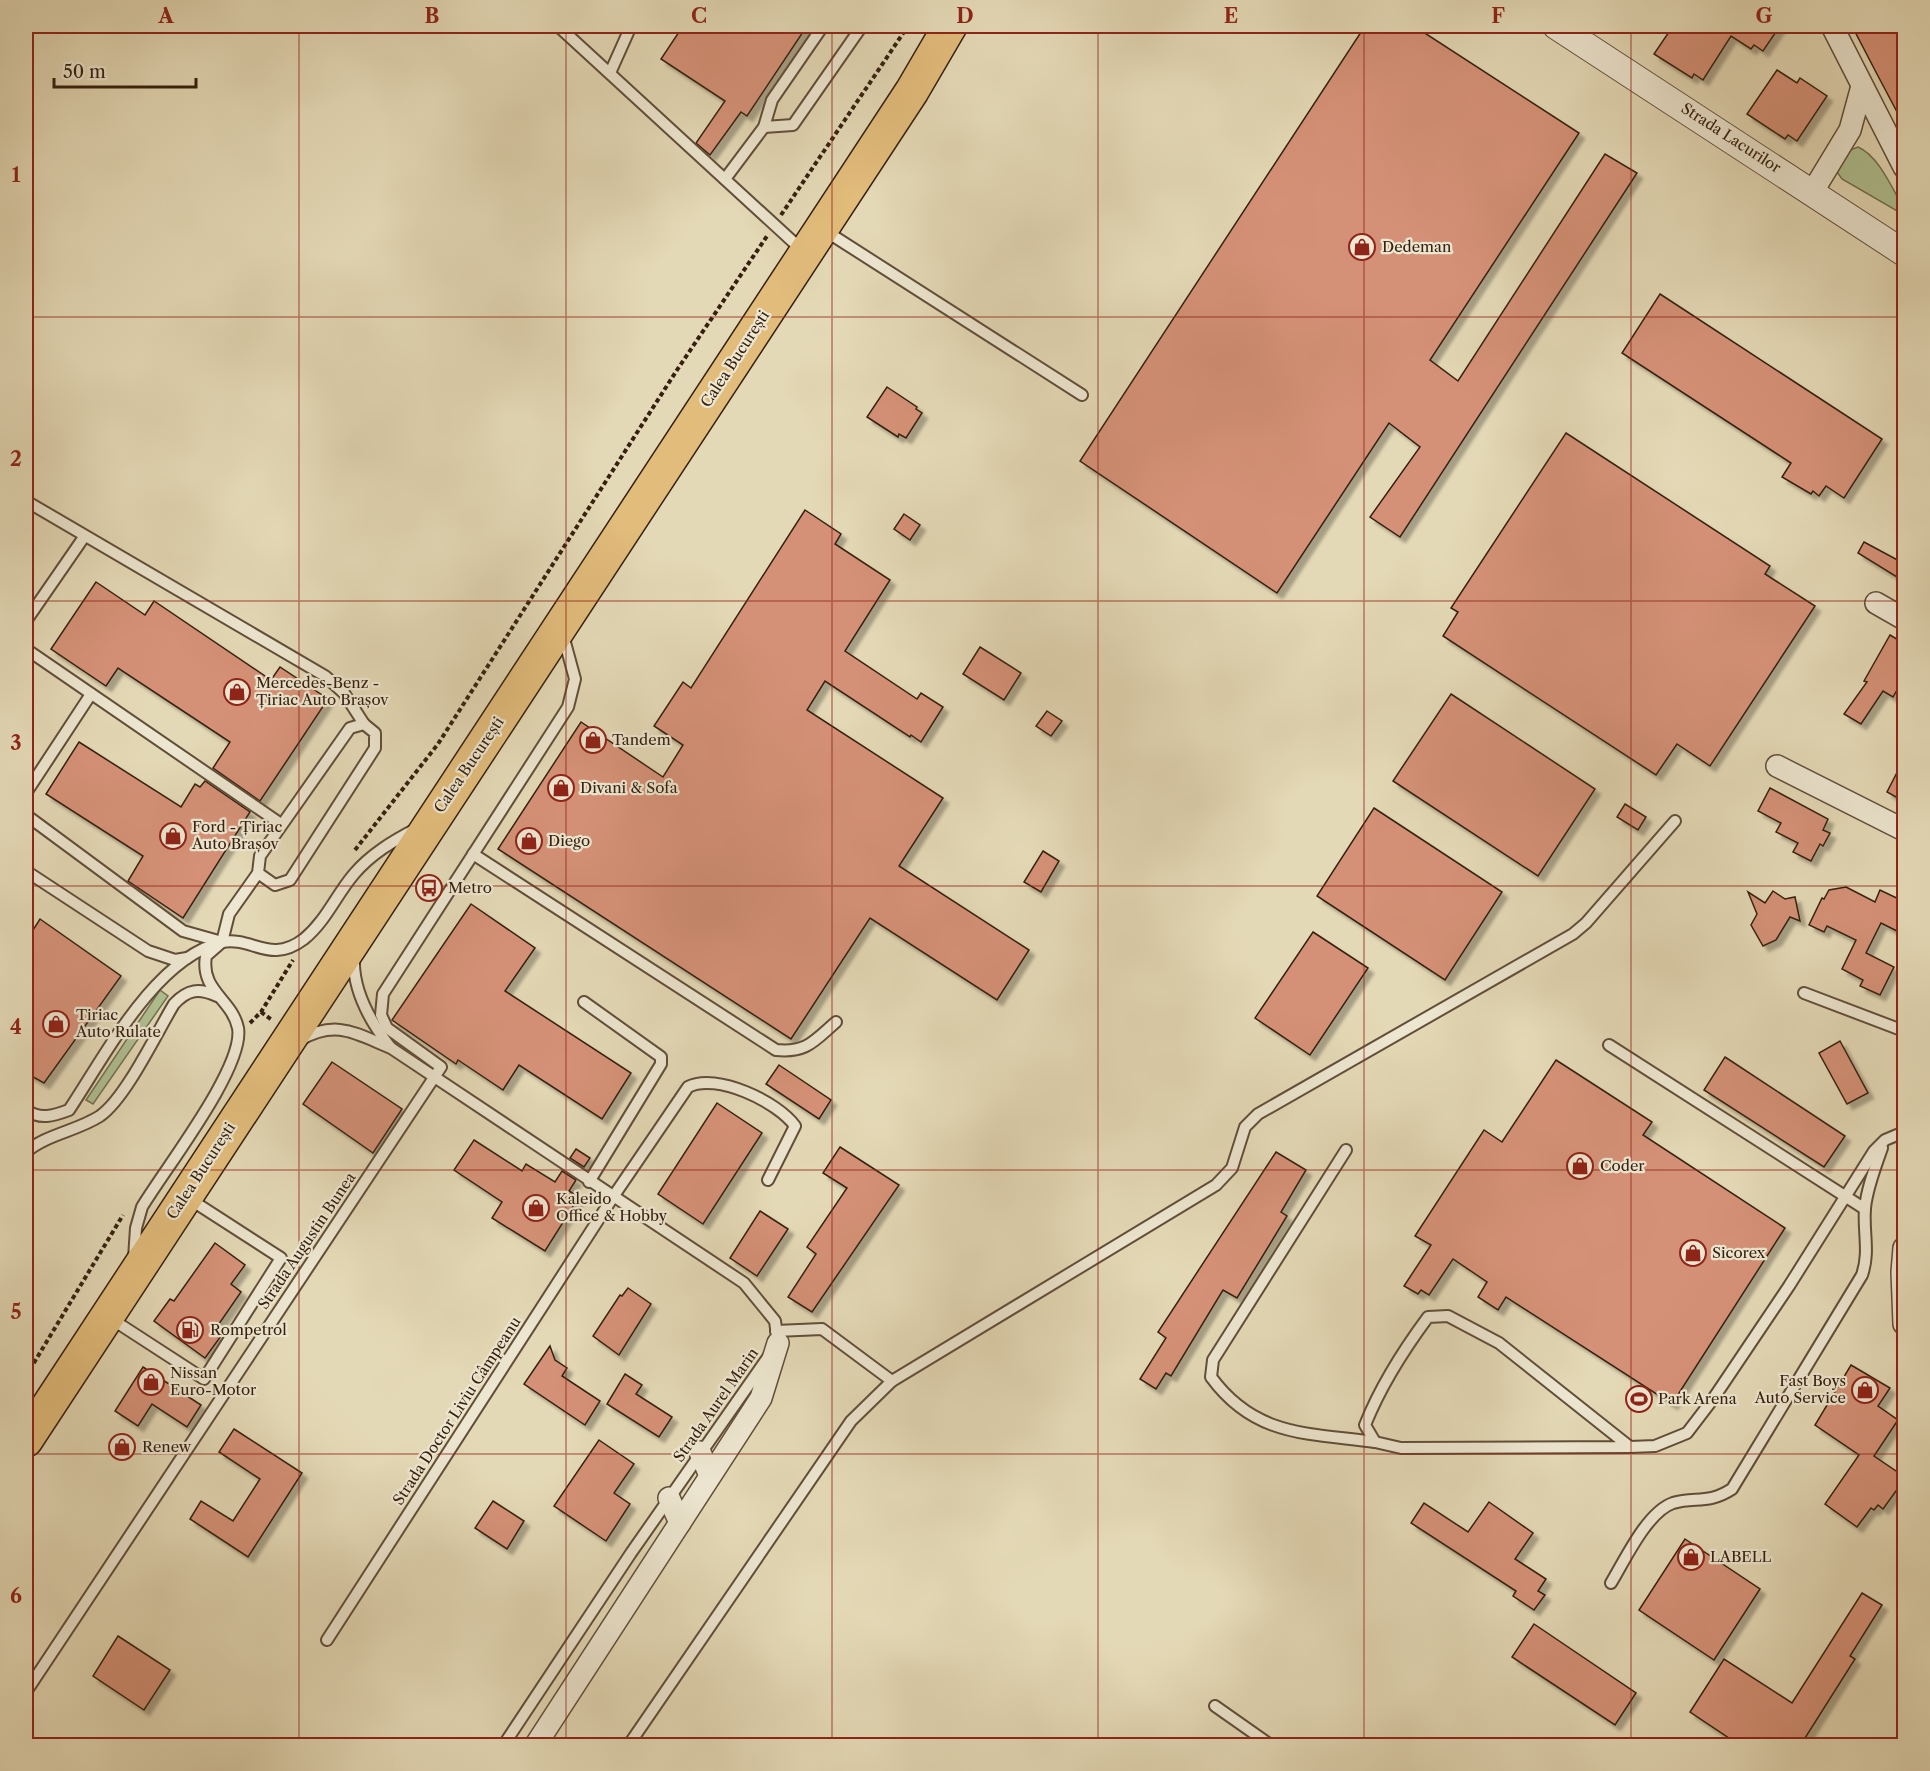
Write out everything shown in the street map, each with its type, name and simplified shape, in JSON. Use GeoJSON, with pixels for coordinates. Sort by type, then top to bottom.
{"type":"FeatureCollection","features":[{"type":"Feature","properties":{"kind":"main road","name":"Calea București"},"geometry":{"type":"LineString","coordinates":[[26,1440],[912,91],[950,26]]}},
{"type":"Feature","properties":{"kind":"main road","name":"Calea București"},"geometry":{"type":"LineString","coordinates":[[912,91],[964,26]]}},
{"type":"Feature","properties":{"kind":"street","name":"Strada Lacurilor"},"geometry":{"type":"LineString","coordinates":[[1556,26],[1813,191],[1905,253]]}},
{"type":"Feature","properties":{"kind":"street"},"geometry":{"type":"LineString","coordinates":[[1833,26],[1905,167]]}},
{"type":"Feature","properties":{"kind":"street"},"geometry":{"type":"LineString","coordinates":[[1813,191],[1850,130],[1862,86]]}},
{"type":"Feature","properties":{"kind":"street"},"geometry":{"type":"LineString","coordinates":[[1876,603],[1905,619]]}},
{"type":"Feature","properties":{"kind":"street"},"geometry":{"type":"LineString","coordinates":[[1777,766],[1905,830]]}},
{"type":"Feature","properties":{"kind":"street"},"geometry":{"type":"LineString","coordinates":[[1905,1248],[1902,1272],[1905,1324]]}},
{"type":"Feature","properties":{"kind":"street"},"geometry":{"type":"LineString","coordinates":[[544,1743],[680,1522],[761,1398],[777,1337]]}},
{"type":"Feature","properties":{"kind":"street"},"geometry":{"type":"LineString","coordinates":[[700,1452],[710,1476]]}},
{"type":"Feature","properties":{"kind":"street"},"geometry":{"type":"LineString","coordinates":[[669,1498],[680,1522]]}},
{"type":"Feature","properties":{"kind":"lane"},"geometry":{"type":"LineString","coordinates":[[558,26],[774,225],[813,240],[1082,395]]}},
{"type":"Feature","properties":{"kind":"lane"},"geometry":{"type":"LineString","coordinates":[[610,73],[631,26]]}},
{"type":"Feature","properties":{"kind":"lane"},"geometry":{"type":"LineString","coordinates":[[725,179],[764,127],[772,100],[823,26]]}},
{"type":"Feature","properties":{"kind":"lane"},"geometry":{"type":"LineString","coordinates":[[764,127],[793,125],[862,26]]}},
{"type":"Feature","properties":{"kind":"lane"},"geometry":{"type":"LineString","coordinates":[[26,501],[325,676],[344,693],[364,724],[375,733],[375,748],[290,880],[275,885],[258,873]]}},
{"type":"Feature","properties":{"kind":"lane"},"geometry":{"type":"LineString","coordinates":[[26,621],[84,537]]}},
{"type":"Feature","properties":{"kind":"lane"},"geometry":{"type":"LineString","coordinates":[[434,1077],[441,1067],[387,1028],[381,1015],[383,994],[568,707],[575,679],[561,627]]}},
{"type":"Feature","properties":{"kind":"lane"},"geometry":{"type":"LineString","coordinates":[[26,649],[281,824]]}},
{"type":"Feature","properties":{"kind":"lane"},"geometry":{"type":"LineString","coordinates":[[26,793],[91,694]]}},
{"type":"Feature","properties":{"kind":"lane"},"geometry":{"type":"LineString","coordinates":[[132,1279],[136,1228],[142,1207],[230,1068],[239,1042],[235,1019],[206,978],[204,964],[206,956],[222,942],[229,914],[258,873],[260,856],[281,824],[350,728],[364,724]]}},
{"type":"Feature","properties":{"kind":"lane"},"geometry":{"type":"LineString","coordinates":[[26,815],[183,931],[263,950],[292,948],[319,926],[354,874],[372,856],[393,841],[431,823]]}},
{"type":"Feature","properties":{"kind":"lane"},"geometry":{"type":"LineString","coordinates":[[628,1746],[851,1421],[892,1381],[1216,1185],[1232,1168],[1245,1126],[1258,1114],[1573,934],[1675,821]]}},
{"type":"Feature","properties":{"kind":"lane"},"geometry":{"type":"LineString","coordinates":[[473,854],[776,1050],[793,1052],[805,1048],[836,1022]]}},
{"type":"Feature","properties":{"kind":"lane"},"geometry":{"type":"LineString","coordinates":[[26,871],[148,951],[175,960],[190,957]]}},
{"type":"Feature","properties":{"kind":"lane"},"geometry":{"type":"LineString","coordinates":[[354,939],[353,967],[357,984],[373,1026],[391,1048]]}},
{"type":"Feature","properties":{"kind":"lane"},"geometry":{"type":"LineString","coordinates":[[26,1110],[34,1116],[52,1116],[69,1110],[154,984],[190,957],[222,942]]}},
{"type":"Feature","properties":{"kind":"lane"},"geometry":{"type":"LineString","coordinates":[[26,1152],[39,1142],[100,1115],[116,1100],[181,996],[191,991],[203,990],[217,996]]}},
{"type":"Feature","properties":{"kind":"lane"},"geometry":{"type":"LineString","coordinates":[[1804,993],[1905,1031]]}},
{"type":"Feature","properties":{"kind":"lane"},"geometry":{"type":"LineString","coordinates":[[584,1002],[661,1057],[661,1064],[590,1182]]}},
{"type":"Feature","properties":{"kind":"lane"},"geometry":{"type":"LineString","coordinates":[[274,1060],[302,1039],[322,1029],[341,1028],[391,1048],[744,1283],[775,1321],[777,1337],[822,1329],[892,1381]]}},
{"type":"Feature","properties":{"kind":"lane"},"geometry":{"type":"LineString","coordinates":[[1609,1045],[1865,1209]]}},
{"type":"Feature","properties":{"kind":"lane","name":"Strada Augustin Bunea"},"geometry":{"type":"LineString","coordinates":[[26,1692],[434,1077]]}},
{"type":"Feature","properties":{"kind":"lane","name":"Strada Doctor Liviu Câmpeanu"},"geometry":{"type":"LineString","coordinates":[[327,1641],[613,1197],[688,1087],[697,1082],[731,1085],[788,1117],[795,1126],[768,1180]]}},
{"type":"Feature","properties":{"kind":"lane"},"geometry":{"type":"LineString","coordinates":[[1346,1150],[1213,1360],[1211,1377],[1224,1394],[1263,1424],[1281,1430],[1375,1442],[1401,1448],[1629,1447],[1655,1446],[1687,1433],[1783,1296],[1874,1151],[1885,1140],[1905,1132]]}},
{"type":"Feature","properties":{"kind":"lane"},"geometry":{"type":"LineString","coordinates":[[1611,1583],[1655,1513],[1674,1503],[1707,1501],[1731,1489],[1862,1275],[1867,1259],[1865,1209],[1869,1186],[1885,1140]]}},
{"type":"Feature","properties":{"kind":"lane"},"geometry":{"type":"LineString","coordinates":[[107,1317],[204,1379],[281,1258],[185,1196]]}},
{"type":"Feature","properties":{"kind":"lane"},"geometry":{"type":"LineString","coordinates":[[1375,1442],[1365,1425],[1389,1373],[1428,1317],[1448,1316],[1499,1343],[1629,1447]]}},
{"type":"Feature","properties":{"kind":"lane","name":"Strada Aurel Marin"},"geometry":{"type":"LineString","coordinates":[[503,1746],[777,1337]]}},
{"type":"Feature","properties":{"kind":"lane"},"geometry":{"type":"LineString","coordinates":[[1215,1706],[1272,1746]]}},
{"type":"Feature","properties":{"kind":"path"},"geometry":{"type":"LineString","coordinates":[[351,855],[438,744],[677,370],[908,26]]}},
{"type":"Feature","properties":{"kind":"path"},"geometry":{"type":"LineString","coordinates":[[238,1028],[251,1022],[261,1012],[293,960],[292,948]]}},
{"type":"Feature","properties":{"kind":"path"},"geometry":{"type":"LineString","coordinates":[[26,1376],[124,1214]]}},
{"type":"Feature","properties":{"kind":"green space"},"geometry":{"type":"Polygon","coordinates":[[[1858,147],[1866,151],[1879,166],[1904,209],[1904,215],[1842,179],[1837,172],[1850,150],[1858,147]]]}},
{"type":"Feature","properties":{"kind":"green space"},"geometry":{"type":"Polygon","coordinates":[[[160,990],[168,996],[93,1104],[86,1100],[160,990]]]}},
{"type":"Feature","properties":{"kind":"building"},"geometry":{"type":"Polygon","coordinates":[[[683,26],[807,26],[747,116],[741,112],[710,155],[696,143],[725,101],[661,59],[683,26]]]}},
{"type":"Feature","properties":{"kind":"building","name":"Dedeman"},"geometry":{"type":"Polygon","coordinates":[[[1365,26],[1414,26],[1579,133],[1430,360],[1458,381],[1605,154],[1637,173],[1400,537],[1370,517],[1420,447],[1389,423],[1277,593],[1080,461],[1365,26]]]}},
{"type":"Feature","properties":{"kind":"building"},"geometry":{"type":"Polygon","coordinates":[[[1673,26],[1780,26],[1763,51],[1754,45],[1751,49],[1731,36],[1703,80],[1694,74],[1692,78],[1654,54],[1673,26]]]}},
{"type":"Feature","properties":{"kind":"building"},"geometry":{"type":"Polygon","coordinates":[[[1852,26],[1905,26],[1905,127],[1878,76],[1852,26]]]}},
{"type":"Feature","properties":{"kind":"building"},"geometry":{"type":"Polygon","coordinates":[[[1777,70],[1797,83],[1800,78],[1827,96],[1797,141],[1788,135],[1785,139],[1747,114],[1777,70]]]}},
{"type":"Feature","properties":{"kind":"building"},"geometry":{"type":"Polygon","coordinates":[[[1660,294],[1882,439],[1844,498],[1826,486],[1819,496],[1813,491],[1811,494],[1782,477],[1791,463],[1622,353],[1660,294]]]}},
{"type":"Feature","properties":{"kind":"building"},"geometry":{"type":"Polygon","coordinates":[[[887,387],[917,407],[916,409],[922,413],[906,438],[899,434],[898,437],[867,417],[887,387]]]}},
{"type":"Feature","properties":{"kind":"building"},"geometry":{"type":"Polygon","coordinates":[[[1566,433],[1770,566],[1765,574],[1815,606],[1710,766],[1677,744],[1656,775],[1443,636],[1458,612],[1451,608],[1566,433]]]}},
{"type":"Feature","properties":{"kind":"building"},"geometry":{"type":"Polygon","coordinates":[[[805,510],[841,534],[835,544],[890,580],[845,651],[917,699],[921,693],[943,707],[921,742],[825,681],[807,710],[943,798],[899,866],[1029,950],[997,1000],[870,918],[791,1039],[498,849],[581,722],[663,777],[683,745],[654,726],[683,682],[691,688],[805,510]]]}},
{"type":"Feature","properties":{"kind":"building"},"geometry":{"type":"Polygon","coordinates":[[[904,514],[920,525],[910,540],[894,529],[904,514]]]}},
{"type":"Feature","properties":{"kind":"building"},"geometry":{"type":"Polygon","coordinates":[[[1864,542],[1905,564],[1905,582],[1858,553],[1864,542]]]}},
{"type":"Feature","properties":{"kind":"building","name":"Mercedes-Benz - Țiriac Auto Brașov"},"geometry":{"type":"Polygon","coordinates":[[[96,582],[145,615],[154,601],[271,680],[280,667],[328,699],[260,801],[213,768],[230,742],[118,668],[106,686],[51,649],[96,582]]]}},
{"type":"Feature","properties":{"kind":"building"},"geometry":{"type":"Polygon","coordinates":[[[1890,635],[1905,644],[1905,676],[1893,697],[1883,691],[1861,724],[1844,714],[1867,682],[1864,681],[1890,635]]]}},
{"type":"Feature","properties":{"kind":"building"},"geometry":{"type":"Polygon","coordinates":[[[980,647],[1021,673],[1004,700],[963,674],[980,647]]]}},
{"type":"Feature","properties":{"kind":"building"},"geometry":{"type":"Polygon","coordinates":[[[1451,694],[1595,789],[1538,876],[1393,781],[1451,694]]]}},
{"type":"Feature","properties":{"kind":"building"},"geometry":{"type":"Polygon","coordinates":[[[1047,711],[1062,721],[1051,736],[1036,726],[1047,711]]]}},
{"type":"Feature","properties":{"kind":"building","name":"Ford - Țiriac Auto Brașov"},"geometry":{"type":"Polygon","coordinates":[[[79,742],[181,807],[195,784],[200,787],[205,781],[250,812],[183,918],[128,881],[143,856],[46,794],[79,742]]]}},
{"type":"Feature","properties":{"kind":"building"},"geometry":{"type":"Polygon","coordinates":[[[1905,757],[1905,802],[1887,792],[1905,757]]]}},
{"type":"Feature","properties":{"kind":"building"},"geometry":{"type":"Polygon","coordinates":[[[1770,788],[1828,819],[1823,830],[1830,833],[1823,846],[1820,844],[1811,861],[1793,852],[1798,843],[1776,832],[1781,823],[1758,811],[1770,788]]]}},
{"type":"Feature","properties":{"kind":"building"},"geometry":{"type":"Polygon","coordinates":[[[1625,804],[1646,817],[1638,830],[1617,817],[1625,804]]]}},
{"type":"Feature","properties":{"kind":"building"},"geometry":{"type":"Polygon","coordinates":[[[1374,808],[1502,892],[1445,980],[1317,896],[1374,808]]]}},
{"type":"Feature","properties":{"kind":"building"},"geometry":{"type":"Polygon","coordinates":[[[1043,851],[1059,861],[1041,892],[1024,882],[1043,851]]]}},
{"type":"Feature","properties":{"kind":"building"},"geometry":{"type":"Polygon","coordinates":[[[1846,887],[1875,902],[1880,890],[1905,902],[1905,935],[1881,923],[1866,953],[1894,967],[1880,995],[1860,986],[1863,980],[1842,969],[1856,940],[1827,926],[1824,932],[1809,925],[1822,898],[1824,899],[1829,890],[1846,887]]]}},
{"type":"Feature","properties":{"kind":"building"},"geometry":{"type":"Polygon","coordinates":[[[1773,891],[1785,899],[1795,897],[1800,921],[1790,917],[1776,940],[1763,946],[1751,925],[1757,914],[1748,892],[1765,903],[1773,891]]]}},
{"type":"Feature","properties":{"kind":"building"},"geometry":{"type":"Polygon","coordinates":[[[471,904],[535,948],[505,991],[631,1073],[602,1119],[519,1065],[503,1090],[458,1060],[456,1064],[392,1020],[471,904]]]}},
{"type":"Feature","properties":{"kind":"building","name":"Tiriac Auto Rulate"},"geometry":{"type":"Polygon","coordinates":[[[40,919],[121,976],[44,1083],[26,1073],[26,941],[40,919]]]}},
{"type":"Feature","properties":{"kind":"building"},"geometry":{"type":"Polygon","coordinates":[[[1313,932],[1368,968],[1310,1055],[1255,1018],[1313,932]]]}},
{"type":"Feature","properties":{"kind":"building"},"geometry":{"type":"Polygon","coordinates":[[[1840,1041],[1868,1093],[1847,1104],[1819,1053],[1840,1041]]]}},
{"type":"Feature","properties":{"kind":"building"},"geometry":{"type":"Polygon","coordinates":[[[1725,1057],[1845,1136],[1824,1167],[1704,1090],[1725,1057]]]}},
{"type":"Feature","properties":{"kind":"building"},"geometry":{"type":"Polygon","coordinates":[[[1556,1060],[1652,1122],[1643,1135],[1785,1228],[1672,1404],[1506,1297],[1498,1310],[1478,1297],[1487,1282],[1453,1259],[1429,1295],[1421,1290],[1418,1294],[1404,1286],[1431,1245],[1415,1236],[1484,1130],[1502,1142],[1556,1060]]]}},
{"type":"Feature","properties":{"kind":"building"},"geometry":{"type":"Polygon","coordinates":[[[332,1062],[402,1109],[373,1153],[303,1104],[332,1062]]]}},
{"type":"Feature","properties":{"kind":"building"},"geometry":{"type":"Polygon","coordinates":[[[779,1065],[831,1100],[819,1119],[766,1084],[779,1065]]]}},
{"type":"Feature","properties":{"kind":"building"},"geometry":{"type":"Polygon","coordinates":[[[717,1103],[762,1133],[703,1224],[658,1194],[717,1103]]]}},
{"type":"Feature","properties":{"kind":"building","name":"Kaleido Office & Hobby"},"geometry":{"type":"Polygon","coordinates":[[[474,1140],[522,1171],[526,1164],[555,1182],[562,1171],[576,1180],[569,1191],[579,1197],[545,1251],[492,1218],[502,1202],[454,1170],[474,1140]]]}},
{"type":"Feature","properties":{"kind":"building"},"geometry":{"type":"Polygon","coordinates":[[[840,1147],[899,1185],[812,1312],[788,1297],[816,1254],[807,1247],[847,1188],[823,1173],[840,1147]]]}},
{"type":"Feature","properties":{"kind":"building"},"geometry":{"type":"Polygon","coordinates":[[[576,1149],[590,1158],[584,1167],[570,1158],[576,1149]]]}},
{"type":"Feature","properties":{"kind":"building"},"geometry":{"type":"Polygon","coordinates":[[[1276,1152],[1306,1170],[1281,1212],[1287,1216],[1237,1298],[1223,1290],[1171,1376],[1166,1373],[1156,1389],[1140,1379],[1166,1338],[1158,1332],[1276,1152]]]}},
{"type":"Feature","properties":{"kind":"building"},"geometry":{"type":"Polygon","coordinates":[[[760,1211],[788,1229],[757,1276],[730,1258],[760,1211]]]}},
{"type":"Feature","properties":{"kind":"building"},"geometry":{"type":"Polygon","coordinates":[[[215,1243],[245,1265],[231,1284],[241,1292],[214,1331],[221,1336],[205,1358],[154,1321],[170,1299],[174,1301],[215,1243]]]}},
{"type":"Feature","properties":{"kind":"building"},"geometry":{"type":"Polygon","coordinates":[[[628,1288],[651,1304],[619,1355],[593,1336],[620,1295],[622,1296],[628,1288]]]}},
{"type":"Feature","properties":{"kind":"building"},"geometry":{"type":"Polygon","coordinates":[[[550,1346],[555,1360],[567,1368],[562,1376],[600,1401],[585,1425],[524,1384],[550,1346]]]}},
{"type":"Feature","properties":{"kind":"building"},"geometry":{"type":"Polygon","coordinates":[[[1851,1365],[1890,1388],[1878,1406],[1898,1420],[1874,1456],[1899,1473],[1898,1476],[1904,1480],[1883,1509],[1878,1505],[1874,1510],[1871,1508],[1857,1527],[1825,1504],[1859,1455],[1815,1425],[1851,1365]]]}},
{"type":"Feature","properties":{"kind":"building"},"geometry":{"type":"Polygon","coordinates":[[[143,1367],[201,1405],[187,1427],[152,1404],[138,1426],[115,1411],[143,1367]]]}},
{"type":"Feature","properties":{"kind":"building"},"geometry":{"type":"Polygon","coordinates":[[[625,1374],[642,1385],[636,1394],[672,1417],[659,1437],[607,1404],[625,1374]]]}},
{"type":"Feature","properties":{"kind":"building"},"geometry":{"type":"Polygon","coordinates":[[[234,1429],[302,1473],[248,1557],[190,1519],[201,1501],[233,1521],[260,1479],[219,1452],[234,1429]]]}},
{"type":"Feature","properties":{"kind":"building"},"geometry":{"type":"Polygon","coordinates":[[[599,1440],[634,1464],[614,1493],[630,1504],[606,1541],[554,1506],[599,1440]]]}},
{"type":"Feature","properties":{"kind":"building"},"geometry":{"type":"Polygon","coordinates":[[[493,1501],[524,1521],[507,1549],[475,1528],[493,1501]]]}},
{"type":"Feature","properties":{"kind":"building"},"geometry":{"type":"Polygon","coordinates":[[[1489,1502],[1533,1533],[1515,1559],[1546,1579],[1538,1591],[1545,1595],[1534,1610],[1513,1596],[1516,1591],[1411,1523],[1424,1503],[1468,1532],[1489,1502]]]}},
{"type":"Feature","properties":{"kind":"building"},"geometry":{"type":"Polygon","coordinates":[[[1685,1539],[1760,1589],[1714,1660],[1639,1610],[1685,1539]]]}},
{"type":"Feature","properties":{"kind":"building"},"geometry":{"type":"Polygon","coordinates":[[[1862,1593],[1882,1605],[1850,1656],[1855,1659],[1800,1746],[1741,1746],[1690,1712],[1724,1659],[1792,1703],[1862,1593]]]}},
{"type":"Feature","properties":{"kind":"building"},"geometry":{"type":"Polygon","coordinates":[[[1534,1624],[1636,1693],[1615,1725],[1512,1657],[1534,1624]]]}},
{"type":"Feature","properties":{"kind":"building"},"geometry":{"type":"Polygon","coordinates":[[[118,1636],[170,1670],[144,1710],[93,1676],[118,1636]]]}},
{"type":"Feature","properties":{"kind":"place","name":"Dedeman"},"geometry":{"type":"Point","coordinates":[1362,247]}},
{"type":"Feature","properties":{"kind":"place","name":"Mercedes-Benz - Țiriac Auto Brașov"},"geometry":{"type":"Point","coordinates":[237,692]}},
{"type":"Feature","properties":{"kind":"place","name":"Tandem"},"geometry":{"type":"Point","coordinates":[593,740]}},
{"type":"Feature","properties":{"kind":"place","name":"Divani & Sofa"},"geometry":{"type":"Point","coordinates":[561,788]}},
{"type":"Feature","properties":{"kind":"place","name":"Ford - Țiriac Auto Brașov"},"geometry":{"type":"Point","coordinates":[173,836]}},
{"type":"Feature","properties":{"kind":"place","name":"Diego"},"geometry":{"type":"Point","coordinates":[529,841]}},
{"type":"Feature","properties":{"kind":"place","name":"Metro"},"geometry":{"type":"Point","coordinates":[429,888]}},
{"type":"Feature","properties":{"kind":"place","name":"Tiriac Auto Rulate"},"geometry":{"type":"Point","coordinates":[56,1024]}},
{"type":"Feature","properties":{"kind":"place","name":"Coder"},"geometry":{"type":"Point","coordinates":[1580,1166]}},
{"type":"Feature","properties":{"kind":"place","name":"Kaleido Office & Hobby"},"geometry":{"type":"Point","coordinates":[536,1208]}},
{"type":"Feature","properties":{"kind":"place","name":"Sicorex"},"geometry":{"type":"Point","coordinates":[1693,1253]}},
{"type":"Feature","properties":{"kind":"place","name":"Rompetrol"},"geometry":{"type":"Point","coordinates":[190,1330]}},
{"type":"Feature","properties":{"kind":"place","name":"Nissan Euro-Motor"},"geometry":{"type":"Point","coordinates":[151,1382]}},
{"type":"Feature","properties":{"kind":"place","name":"Fast Boys Auto Service"},"geometry":{"type":"Point","coordinates":[1865,1390]}},
{"type":"Feature","properties":{"kind":"place","name":"Park Arena"},"geometry":{"type":"Point","coordinates":[1639,1399]}},
{"type":"Feature","properties":{"kind":"place","name":"Renew"},"geometry":{"type":"Point","coordinates":[122,1447]}},
{"type":"Feature","properties":{"kind":"place","name":"LABELL"},"geometry":{"type":"Point","coordinates":[1691,1557]}}]}
